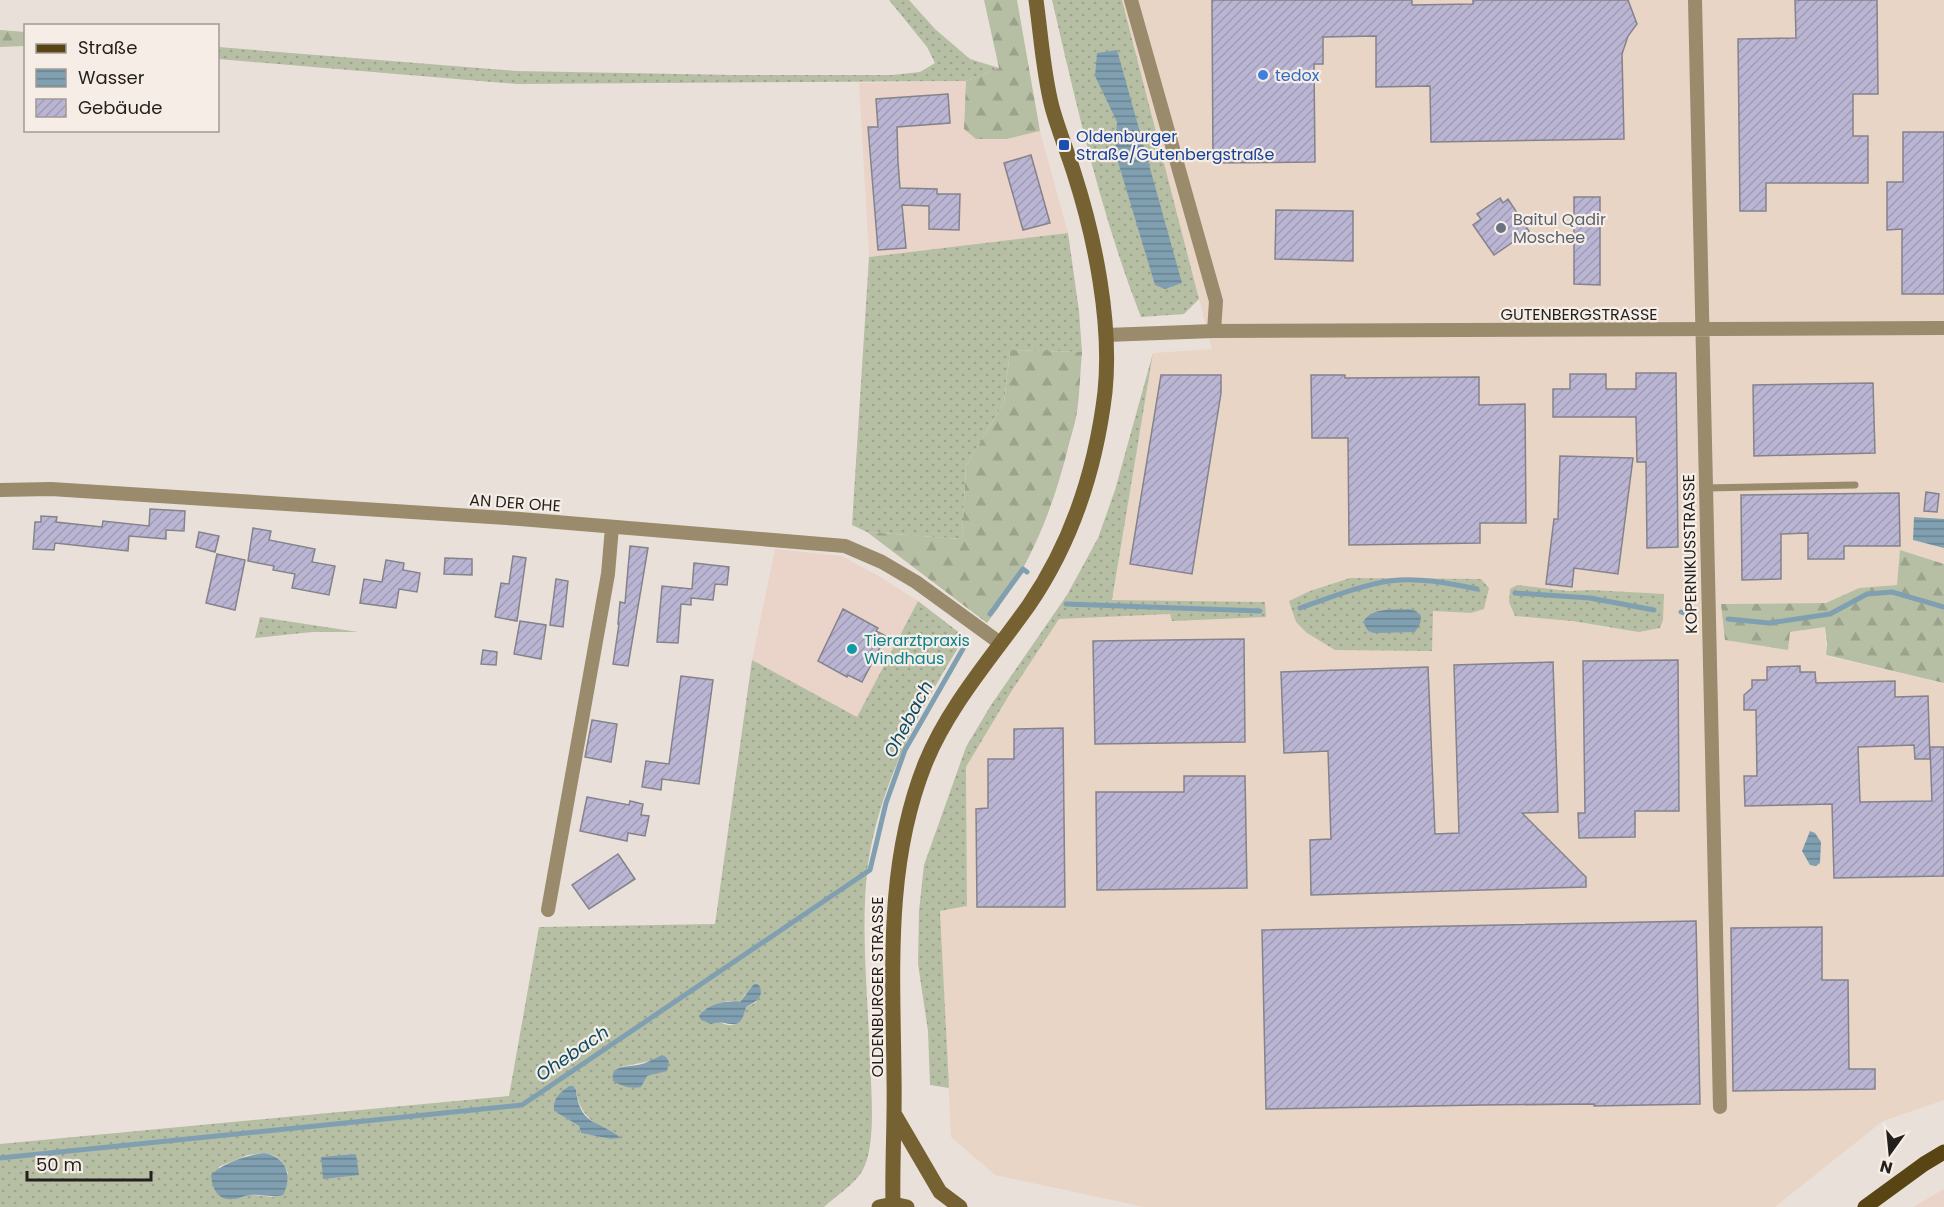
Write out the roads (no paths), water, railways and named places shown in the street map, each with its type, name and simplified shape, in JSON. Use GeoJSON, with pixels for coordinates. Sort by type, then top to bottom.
{"type":"FeatureCollection","features":[{"type":"Feature","properties":{"kind":"main road","name":"OLDENBURGER STRASSE"},"geometry":{"type":"LineString","coordinates":[[893,1206],[895,1114],[893,916],[899,858],[908,813],[926,762],[950,717],[1029,604],[1067,536],[1086,484],[1099,432],[1105,388],[1106,335],[1101,285],[1074,174],[1051,104],[1036,0]]}},
{"type":"Feature","properties":{"kind":"main road"},"geometry":{"type":"LineString","coordinates":[[895,1114],[940,1192],[960,1207]]}},
{"type":"Feature","properties":{"kind":"main road"},"geometry":{"type":"LineString","coordinates":[[1865,1207],[1944,1152]]}},
{"type":"Feature","properties":{"kind":"street"},"geometry":{"type":"LineString","coordinates":[[1131,0],[1216,301],[1214,331]]}},
{"type":"Feature","properties":{"kind":"street","name":"KOPERNIKUSSTRASSE"},"geometry":{"type":"LineString","coordinates":[[1695,0],[1720,1107]]}},
{"type":"Feature","properties":{"kind":"street","name":"GUTENBERGSTRASSE"},"geometry":{"type":"LineString","coordinates":[[1106,335],[1214,331],[1944,328]]}},
{"type":"Feature","properties":{"kind":"street","name":"AN DER OHE"},"geometry":{"type":"LineString","coordinates":[[0,490],[51,489],[612,527],[845,546],[882,562],[916,582],[1000,643]]}},
{"type":"Feature","properties":{"kind":"street"},"geometry":{"type":"LineString","coordinates":[[548,910],[608,574],[612,527]]}},
{"type":"Feature","properties":{"kind":"lane"},"geometry":{"type":"LineString","coordinates":[[1705,488],[1855,485]]}},
{"type":"Feature","properties":{"kind":"water"},"geometry":{"type":"Polygon","coordinates":[[[1117,50],[1182,283],[1165,289],[1155,285],[1115,152],[1117,122],[1095,76],[1097,53],[1117,50]]]}},
{"type":"Feature","properties":{"kind":"water"},"geometry":{"type":"Polygon","coordinates":[[[1914,517],[1944,519],[1944,548],[1913,540],[1914,517]]]}},
{"type":"Feature","properties":{"kind":"water"},"geometry":{"type":"Polygon","coordinates":[[[1408,609],[1416,611],[1421,616],[1420,624],[1415,632],[1374,633],[1368,631],[1363,622],[1377,612],[1408,609]]]}},
{"type":"Feature","properties":{"kind":"water"},"geometry":{"type":"Polygon","coordinates":[[[1810,831],[1815,833],[1821,842],[1820,863],[1816,866],[1810,865],[1802,851],[1810,831]]]}},
{"type":"Feature","properties":{"kind":"water"},"geometry":{"type":"Polygon","coordinates":[[[754,984],[758,984],[760,995],[756,1001],[746,1007],[737,1024],[717,1022],[711,1024],[701,1020],[699,1016],[707,1008],[724,1002],[740,1002],[754,984]]]}},
{"type":"Feature","properties":{"kind":"water"},"geometry":{"type":"Polygon","coordinates":[[[662,1055],[669,1062],[667,1071],[647,1076],[641,1087],[626,1087],[613,1081],[614,1072],[617,1069],[641,1064],[662,1055]]]}},
{"type":"Feature","properties":{"kind":"water"},"geometry":{"type":"Polygon","coordinates":[[[569,1086],[576,1089],[581,1110],[591,1121],[621,1138],[610,1139],[581,1133],[579,1126],[554,1111],[557,1096],[569,1086]]]}},
{"type":"Feature","properties":{"kind":"water"},"geometry":{"type":"Polygon","coordinates":[[[264,1153],[278,1158],[286,1168],[287,1181],[283,1195],[248,1195],[228,1199],[216,1192],[211,1175],[236,1160],[264,1153]]]}},
{"type":"Feature","properties":{"kind":"water"},"geometry":{"type":"Polygon","coordinates":[[[356,1154],[359,1175],[323,1179],[321,1157],[356,1154]]]}},
{"type":"Feature","properties":{"kind":"waterway","name":"Ohebach"},"geometry":{"type":"LineString","coordinates":[[990,614],[1023,569],[1027,572]]}},
{"type":"Feature","properties":{"kind":"waterway"},"geometry":{"type":"LineString","coordinates":[[1300,608],[1355,589],[1389,581],[1422,580],[1477,589]]}},
{"type":"Feature","properties":{"kind":"waterway"},"geometry":{"type":"LineString","coordinates":[[1728,619],[1769,623],[1830,614],[1867,594],[1892,592],[1944,607]]}},
{"type":"Feature","properties":{"kind":"waterway"},"geometry":{"type":"LineString","coordinates":[[1515,593],[1590,598],[1654,610]]}},
{"type":"Feature","properties":{"kind":"waterway","name":"Ohebach"},"geometry":{"type":"LineString","coordinates":[[1066,604],[1260,611]]}},
{"type":"Feature","properties":{"kind":"waterway"},"geometry":{"type":"LineString","coordinates":[[1681,612],[1687,614]]}},
{"type":"Feature","properties":{"kind":"waterway","name":"Ohebach"},"geometry":{"type":"LineString","coordinates":[[0,1158],[522,1105],[870,870],[886,803],[905,750],[964,647]]}},
{"type":"Feature","properties":{"kind":"place","name":"tedox"},"geometry":{"type":"Point","coordinates":[1263,75]}},
{"type":"Feature","properties":{"kind":"place","name":"Oldenburger Straße/Gutenbergstraße"},"geometry":{"type":"Point","coordinates":[1064,145]}},
{"type":"Feature","properties":{"kind":"place","name":"Baitul Qadir Moschee"},"geometry":{"type":"Point","coordinates":[1501,228]}},
{"type":"Feature","properties":{"kind":"place","name":"Tierarztpraxis Windhaus"},"geometry":{"type":"Point","coordinates":[852,649]}}]}
